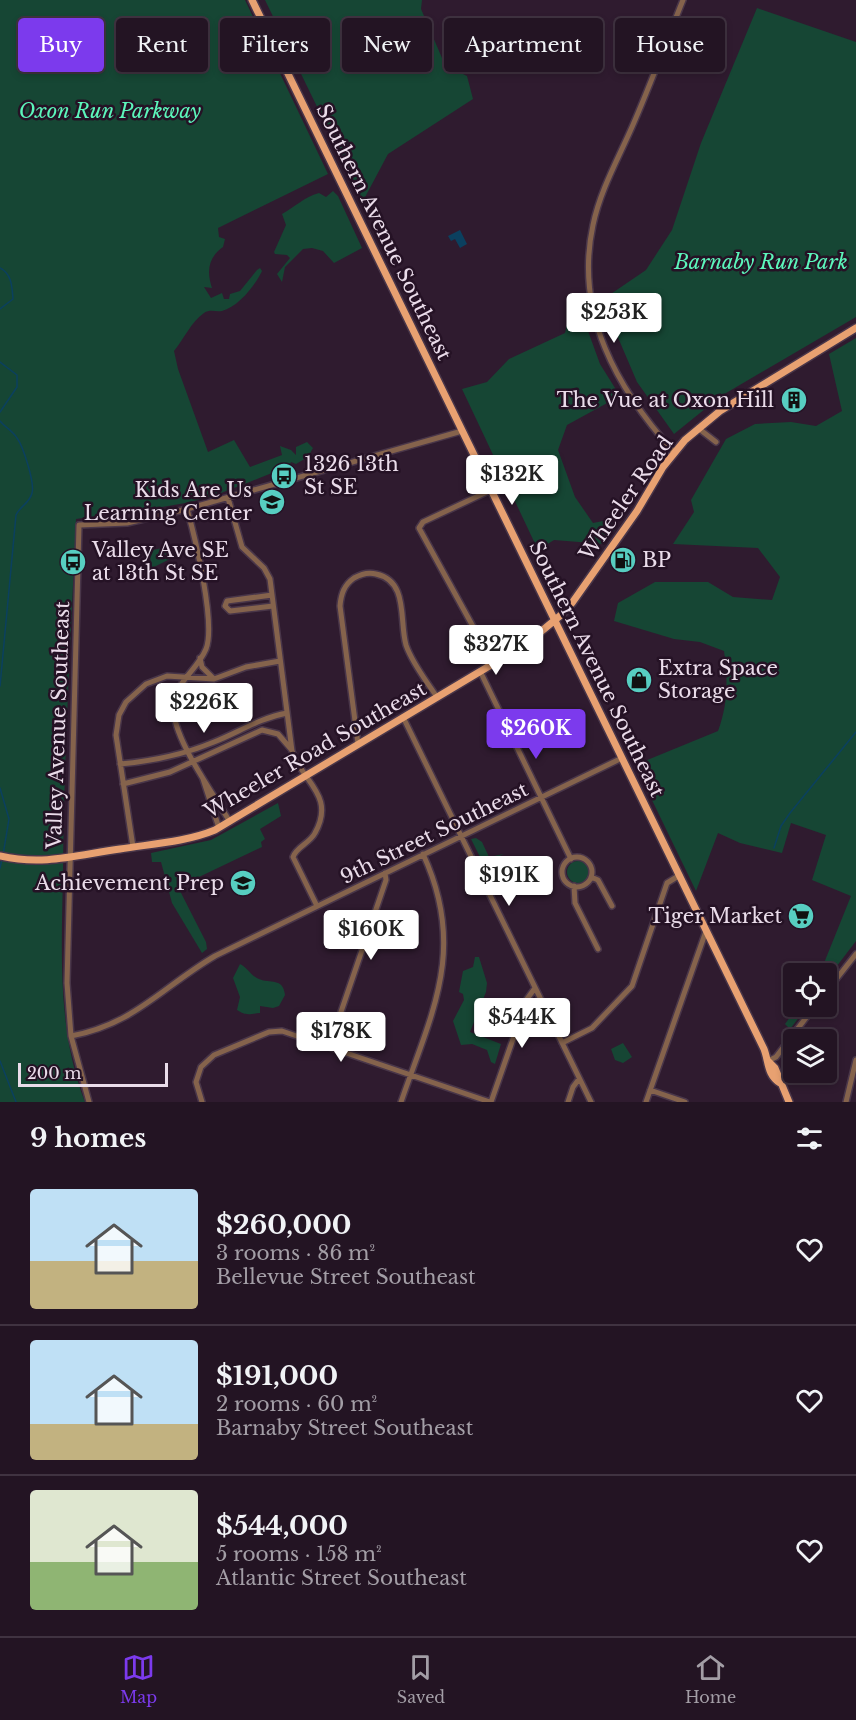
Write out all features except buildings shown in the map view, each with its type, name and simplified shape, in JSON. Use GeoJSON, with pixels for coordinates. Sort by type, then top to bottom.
{"type":"FeatureCollection","features":[{"type":"Feature","properties":{"kind":"main road","name":"Southern Avenue Southeast"},"geometry":{"type":"LineString","coordinates":[[252,0],[680,875],[768,1061],[775,1068],[789,1102]]}},
{"type":"Feature","properties":{"kind":"main road","name":"Wheeler Road"},"geometry":{"type":"LineString","coordinates":[[555,621],[586,584],[674,452],[698,428],[753,389],[856,328]]}},
{"type":"Feature","properties":{"kind":"main road","name":"Wheeler Road Southeast"},"geometry":{"type":"LineString","coordinates":[[4,857],[42,861],[69,858],[193,837],[219,828],[493,663],[535,637],[555,621]]}},
{"type":"Feature","properties":{"kind":"street"},"geometry":{"type":"LineString","coordinates":[[674,452],[653,429],[605,353],[593,316],[588,270],[589,245],[596,214],[683,0]]}},
{"type":"Feature","properties":{"kind":"street"},"geometry":{"type":"LineString","coordinates":[[698,428],[716,442]]}},
{"type":"Feature","properties":{"kind":"street"},"geometry":{"type":"LineString","coordinates":[[230,822],[203,779],[179,732],[174,713],[175,696],[184,676],[200,658],[207,645],[209,626],[195,538],[187,509],[462,431]]}},
{"type":"Feature","properties":{"kind":"street"},"geometry":{"type":"LineString","coordinates":[[491,490],[421,524],[420,532],[493,663]]}},
{"type":"Feature","properties":{"kind":"street"},"geometry":{"type":"LineString","coordinates":[[228,498],[242,547],[267,572],[292,751],[299,768],[319,794],[321,817],[312,837],[295,852],[293,857],[316,906]]}},
{"type":"Feature","properties":{"kind":"street","name":"Valley Avenue Southeast"},"geometry":{"type":"LineString","coordinates":[[89,1102],[71,1036],[67,989],[79,525],[127,523],[187,509]]}},
{"type":"Feature","properties":{"kind":"street"},"geometry":{"type":"LineString","coordinates":[[358,744],[340,606],[344,589],[355,578],[366,573],[378,574],[388,579],[397,590],[406,645],[437,697]]}},
{"type":"Feature","properties":{"kind":"street"},"geometry":{"type":"LineString","coordinates":[[272,595],[226,601],[225,606],[230,611],[273,606]]}},
{"type":"Feature","properties":{"kind":"street"},"geometry":{"type":"LineString","coordinates":[[200,658],[207,674],[214,679]]}},
{"type":"Feature","properties":{"kind":"street"},"geometry":{"type":"LineString","coordinates":[[133,847],[116,729],[126,702],[135,692],[167,676],[214,679],[246,667],[280,661]]}},
{"type":"Feature","properties":{"kind":"street"},"geometry":{"type":"LineString","coordinates":[[480,671],[571,859]]}},
{"type":"Feature","properties":{"kind":"street"},"geometry":{"type":"LineString","coordinates":[[120,764],[163,759],[190,752],[219,741],[261,720],[287,713]]}},
{"type":"Feature","properties":{"kind":"street"},"geometry":{"type":"LineString","coordinates":[[403,717],[591,1102]]}},
{"type":"Feature","properties":{"kind":"street"},"geometry":{"type":"LineString","coordinates":[[261,720],[266,730]]}},
{"type":"Feature","properties":{"kind":"street"},"geometry":{"type":"LineString","coordinates":[[123,784],[150,778],[195,762],[253,732],[266,730],[278,734],[292,751]]}},
{"type":"Feature","properties":{"kind":"street"},"geometry":{"type":"LineString","coordinates":[[219,741],[223,747]]}},
{"type":"Feature","properties":{"kind":"street","name":"9th Street Southeast"},"geometry":{"type":"LineString","coordinates":[[71,1036],[119,1022],[190,970],[316,906],[622,758]]}},
{"type":"Feature","properties":{"kind":"street"},"geometry":{"type":"LineString","coordinates":[[203,779],[219,828]]}},
{"type":"Feature","properties":{"kind":"street"},"geometry":{"type":"LineString","coordinates":[[401,1102],[437,997],[445,951],[441,905],[423,854]]}},
{"type":"Feature","properties":{"kind":"street"},"geometry":{"type":"LineString","coordinates":[[580,857],[588,862],[592,869],[591,877],[584,885],[574,886],[567,882],[563,874],[565,864],[571,859],[580,857]]}},
{"type":"Feature","properties":{"kind":"street"},"geometry":{"type":"LineString","coordinates":[[329,1047],[386,880],[385,873]]}},
{"type":"Feature","properties":{"kind":"street"},"geometry":{"type":"LineString","coordinates":[[562,1043],[592,1028],[632,986],[667,883],[680,875]]}},
{"type":"Feature","properties":{"kind":"street"},"geometry":{"type":"LineString","coordinates":[[591,877],[598,880],[612,906]]}},
{"type":"Feature","properties":{"kind":"street"},"geometry":{"type":"LineString","coordinates":[[574,886],[575,903],[598,949]]}},
{"type":"Feature","properties":{"kind":"street"},"geometry":{"type":"LineString","coordinates":[[646,1102],[706,931]]}},
{"type":"Feature","properties":{"kind":"street"},"geometry":{"type":"LineString","coordinates":[[837,978],[856,954]]}},
{"type":"Feature","properties":{"kind":"street"},"geometry":{"type":"LineString","coordinates":[[202,1102],[196,1082],[201,1066],[210,1057],[271,1031],[284,1031],[490,1102],[527,999],[535,988]]}},
{"type":"Feature","properties":{"kind":"street"},"geometry":{"type":"LineString","coordinates":[[768,1061],[776,1057],[807,1017]]}},
{"type":"Feature","properties":{"kind":"street"},"geometry":{"type":"LineString","coordinates":[[846,1102],[856,1060]]}},
{"type":"Feature","properties":{"kind":"street"},"geometry":{"type":"LineString","coordinates":[[568,1102],[579,1080]]}},
{"type":"Feature","properties":{"kind":"street"},"geometry":{"type":"LineString","coordinates":[[650,1090],[686,1102]]}},
{"type":"Feature","properties":{"kind":"green space","name":"Oxon Run Parkway"},"geometry":{"type":"Polygon","coordinates":[[[0,0],[245,0],[254,18],[220,18],[220,72],[279,72],[328,174],[218,228],[219,237],[225,239],[223,247],[210,264],[209,275],[212,288],[204,287],[211,298],[222,293],[224,299],[229,299],[230,294],[240,291],[257,270],[260,268],[262,271],[240,301],[228,309],[206,312],[199,317],[174,351],[178,369],[208,452],[234,440],[250,467],[282,455],[280,446],[291,450],[296,455],[296,447],[307,442],[313,448],[308,457],[296,464],[291,462],[289,467],[198,500],[76,519],[65,781],[62,958],[69,1045],[85,1102],[0,1102],[0,0]]]}},
{"type":"Feature","properties":{"kind":"green space"},"geometry":{"type":"Polygon","coordinates":[[[265,0],[422,0],[421,9],[425,18],[342,18],[342,72],[432,72],[432,35],[444,63],[444,72],[459,72],[467,76],[473,99],[388,154],[363,201],[300,72],[330,72],[330,18],[274,18],[265,0]]]}},
{"type":"Feature","properties":{"kind":"green space","name":"Barnaby Run Park"},"geometry":{"type":"Polygon","coordinates":[[[757,8],[856,42],[856,317],[721,396],[674,434],[637,382],[602,300],[646,270],[672,230],[701,143],[757,8]]]}},
{"type":"Feature","properties":{"kind":"green space"},"geometry":{"type":"Polygon","coordinates":[[[333,191],[338,196],[362,248],[334,263],[323,251],[312,248],[303,249],[285,267],[282,282],[277,274],[290,258],[274,252],[286,225],[282,214],[314,195],[319,193],[326,197],[333,191]]]}},
{"type":"Feature","properties":{"kind":"green space"},"geometry":{"type":"Polygon","coordinates":[[[576,317],[584,320],[600,364],[620,396],[567,425],[558,450],[575,497],[593,523],[608,520],[617,527],[604,544],[554,540],[538,550],[462,389],[487,382],[509,359],[565,333],[568,320],[576,317]]]}},
{"type":"Feature","properties":{"kind":"green space"},"geometry":{"type":"Polygon","coordinates":[[[856,338],[856,941],[837,966],[837,963],[824,963],[851,896],[812,880],[826,835],[791,823],[782,853],[740,843],[718,833],[696,891],[635,765],[718,731],[724,711],[726,692],[724,651],[700,642],[674,639],[614,621],[618,603],[655,582],[708,582],[733,597],[772,600],[780,577],[758,548],[673,544],[694,512],[691,500],[726,439],[755,424],[791,422],[816,426],[842,411],[829,354],[856,338]]]}},
{"type":"Feature","properties":{"kind":"green space"},"geometry":{"type":"Polygon","coordinates":[[[170,546],[174,557],[152,568],[149,551],[170,546]]]}},
{"type":"Feature","properties":{"kind":"green space"},"geometry":{"type":"Polygon","coordinates":[[[278,803],[281,816],[260,829],[265,839],[261,842],[262,847],[178,887],[206,942],[207,949],[202,953],[172,903],[161,862],[152,862],[151,853],[211,840],[278,803]]]}},
{"type":"Feature","properties":{"kind":"green space"},"geometry":{"type":"Polygon","coordinates":[[[476,838],[482,842],[489,857],[504,854],[483,863],[471,839],[476,838]]]}},
{"type":"Feature","properties":{"kind":"green space"},"geometry":{"type":"Polygon","coordinates":[[[578,861],[586,864],[589,872],[586,880],[578,883],[570,880],[567,872],[570,864],[578,861]]]}},
{"type":"Feature","properties":{"kind":"green space"},"geometry":{"type":"Polygon","coordinates":[[[475,957],[479,957],[487,983],[486,992],[470,1032],[501,1044],[495,1064],[491,1062],[487,1050],[472,1044],[461,1045],[453,1021],[464,1000],[463,994],[459,992],[463,971],[473,967],[475,957]]]}},
{"type":"Feature","properties":{"kind":"green space"},"geometry":{"type":"Polygon","coordinates":[[[240,964],[256,978],[279,983],[282,986],[285,995],[279,1006],[273,1008],[260,1006],[260,1013],[250,1014],[237,1010],[240,997],[233,978],[240,964]]]}},
{"type":"Feature","properties":{"kind":"green space"},"geometry":{"type":"Polygon","coordinates":[[[790,1017],[799,1017],[790,1029],[785,1024],[790,1017]]]}},
{"type":"Feature","properties":{"kind":"green space"},"geometry":{"type":"Polygon","coordinates":[[[623,1043],[632,1057],[623,1063],[615,1060],[611,1049],[623,1043]]]}},
{"type":"Feature","properties":{"kind":"water"},"geometry":{"type":"Polygon","coordinates":[[[460,230],[467,244],[460,248],[455,239],[451,241],[448,236],[460,230]]]}},
{"type":"Feature","properties":{"kind":"waterway"},"geometry":{"type":"LineString","coordinates":[[0,268],[9,277],[13,299],[0,309]]}},
{"type":"Feature","properties":{"kind":"waterway"},"geometry":{"type":"LineString","coordinates":[[0,362],[17,375],[17,387],[0,412]]}},
{"type":"Feature","properties":{"kind":"waterway"},"geometry":{"type":"LineString","coordinates":[[0,421],[19,442],[32,481],[32,493],[16,515],[0,686]]}},
{"type":"Feature","properties":{"kind":"waterway"},"geometry":{"type":"LineString","coordinates":[[774,848],[781,826],[790,813],[856,732]]}},
{"type":"Feature","properties":{"kind":"waterway"},"geometry":{"type":"LineString","coordinates":[[0,788],[9,819],[3,855]]}},
{"type":"Feature","properties":{"kind":"waterway"},"geometry":{"type":"LineString","coordinates":[[0,868],[2,859]]}},
{"type":"Feature","properties":{"kind":"waterway"},"geometry":{"type":"LineString","coordinates":[[0,1061],[16,1102]]}},
{"type":"Feature","properties":{"kind":"place","name":"The Vue at Oxon Hill"},"geometry":{"type":"Point","coordinates":[794,400]}},
{"type":"Feature","properties":{"kind":"place","name":"1326 13th St SE"},"geometry":{"type":"Point","coordinates":[284,476]}},
{"type":"Feature","properties":{"kind":"place","name":"Kids Are Us Learning Center"},"geometry":{"type":"Point","coordinates":[272,502]}},
{"type":"Feature","properties":{"kind":"place","name":"BP"},"geometry":{"type":"Point","coordinates":[623,560]}},
{"type":"Feature","properties":{"kind":"place","name":"Valley Ave SE at 13th St SE"},"geometry":{"type":"Point","coordinates":[73,562]}},
{"type":"Feature","properties":{"kind":"place","name":"Extra Space Storage"},"geometry":{"type":"Point","coordinates":[639,680]}},
{"type":"Feature","properties":{"kind":"place","name":"Achievement Prep"},"geometry":{"type":"Point","coordinates":[243,883]}},
{"type":"Feature","properties":{"kind":"place","name":"Tiger Market"},"geometry":{"type":"Point","coordinates":[801,916]}}]}
